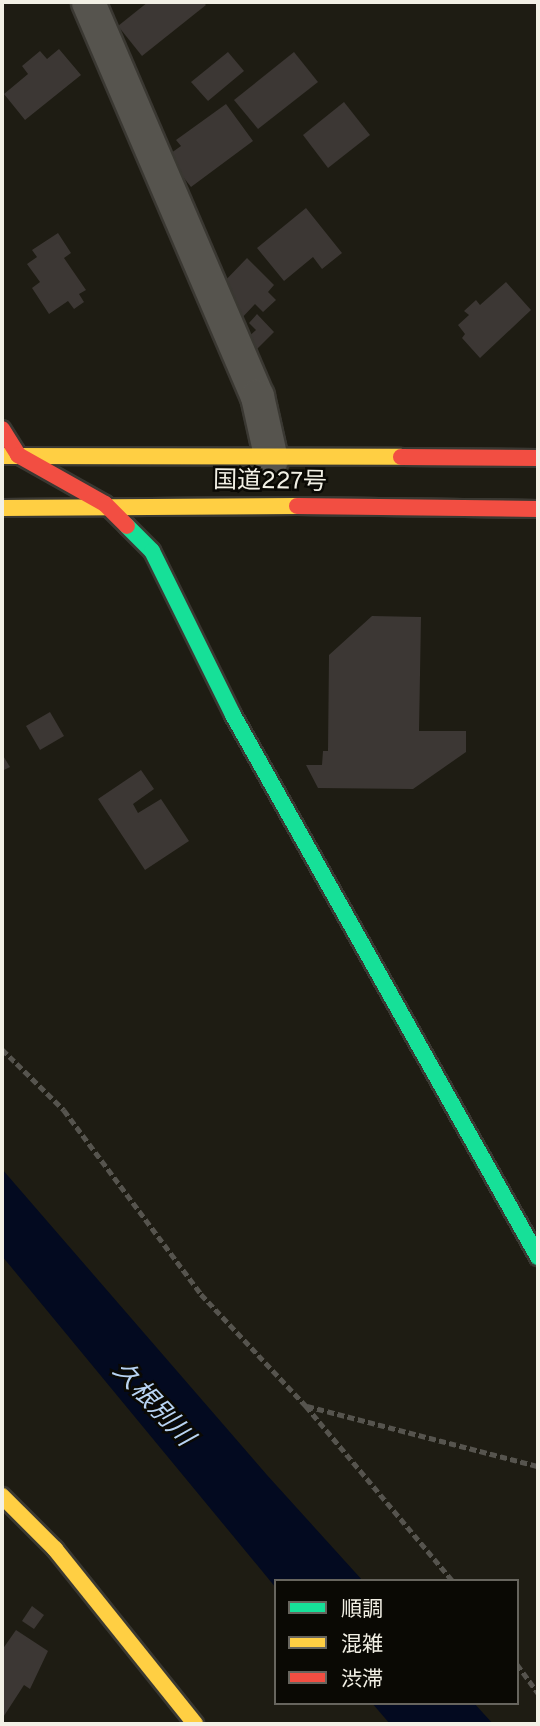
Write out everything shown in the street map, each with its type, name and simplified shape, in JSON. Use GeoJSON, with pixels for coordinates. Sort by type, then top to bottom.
{"type":"FeatureCollection","features":[{"type":"Feature","properties":{"kind":"main road"},"geometry":{"type":"LineString","coordinates":[[2,429],[10,455],[105,504],[152,551],[233,715],[538,1257]]}},
{"type":"Feature","properties":{"kind":"main road","name":"国道227号"},"geometry":{"type":"LineString","coordinates":[[10,455],[271,459],[538,458]]}},
{"type":"Feature","properties":{"kind":"main road","name":"国道227号"},"geometry":{"type":"LineString","coordinates":[[2,509],[105,504],[538,509]]}},
{"type":"Feature","properties":{"kind":"main road"},"geometry":{"type":"LineString","coordinates":[[2,1496],[55,1549],[195,1724]]}},
{"type":"Feature","properties":{"kind":"street"},"geometry":{"type":"LineString","coordinates":[[88,2],[257,396],[271,459]]}},
{"type":"Feature","properties":{"kind":"path"},"geometry":{"type":"LineString","coordinates":[[2,1049],[64,1110],[201,1294],[306,1406],[451,1579]]}},
{"type":"Feature","properties":{"kind":"path"},"geometry":{"type":"LineString","coordinates":[[306,1406],[538,1466]]}},
{"type":"Feature","properties":{"kind":"path"},"geometry":{"type":"LineString","coordinates":[[519,1667],[538,1693]]}},
{"type":"Feature","properties":{"kind":"water","name":"久根別川"},"geometry":{"type":"Polygon","coordinates":[[[2,1169],[267,1475],[361,1579],[274,1579],[274,1586],[2,1256],[2,1169]]]}},
{"type":"Feature","properties":{"kind":"water"},"geometry":{"type":"Polygon","coordinates":[[[374,1705],[476,1705],[493,1724],[390,1724],[374,1705]]]}},
{"type":"Feature","properties":{"kind":"building"},"geometry":{"type":"Polygon","coordinates":[[[148,2],[203,2],[206,5],[142,56],[118,26],[148,2]]]}},
{"type":"Feature","properties":{"kind":"building"},"geometry":{"type":"Polygon","coordinates":[[[59,49],[81,75],[25,120],[4,94],[28,74],[22,66],[40,51],[47,59],[59,49]]]}},
{"type":"Feature","properties":{"kind":"building"},"geometry":{"type":"Polygon","coordinates":[[[228,52],[244,71],[208,101],[191,82],[228,52]]]}},
{"type":"Feature","properties":{"kind":"building"},"geometry":{"type":"Polygon","coordinates":[[[294,52],[318,82],[258,129],[234,100],[294,52]]]}},
{"type":"Feature","properties":{"kind":"building"},"geometry":{"type":"Polygon","coordinates":[[[344,102],[370,135],[328,168],[303,135],[344,102]]]}},
{"type":"Feature","properties":{"kind":"building"},"geometry":{"type":"Polygon","coordinates":[[[226,104],[253,141],[191,187],[184,178],[181,181],[164,158],[181,146],[176,140],[226,104]]]}},
{"type":"Feature","properties":{"kind":"building"},"geometry":{"type":"Polygon","coordinates":[[[306,208],[342,253],[322,269],[313,257],[284,281],[257,248],[306,208]]]}},
{"type":"Feature","properties":{"kind":"building"},"geometry":{"type":"Polygon","coordinates":[[[58,233],[71,253],[64,258],[86,290],[79,294],[84,302],[74,309],[68,301],[49,314],[32,288],[40,282],[27,264],[37,257],[32,250],[58,233]]]}},
{"type":"Feature","properties":{"kind":"building"},"geometry":{"type":"Polygon","coordinates":[[[247,258],[274,285],[268,292],[276,300],[263,312],[255,304],[239,321],[220,286],[247,258]]]}},
{"type":"Feature","properties":{"kind":"building"},"geometry":{"type":"Polygon","coordinates":[[[506,282],[531,310],[480,358],[462,338],[465,334],[458,325],[469,315],[464,311],[476,300],[480,305],[506,282]]]}},
{"type":"Feature","properties":{"kind":"building"},"geometry":{"type":"Polygon","coordinates":[[[257,314],[274,332],[257,349],[246,339],[256,330],[249,323],[257,314]]]}},
{"type":"Feature","properties":{"kind":"building"},"geometry":{"type":"Polygon","coordinates":[[[372,616],[421,617],[419,731],[466,731],[466,752],[413,789],[318,788],[306,765],[322,765],[323,751],[328,751],[329,655],[372,616]]]}},
{"type":"Feature","properties":{"kind":"building"},"geometry":{"type":"Polygon","coordinates":[[[50,712],[64,736],[40,750],[26,726],[50,712]]]}},
{"type":"Feature","properties":{"kind":"building"},"geometry":{"type":"Polygon","coordinates":[[[2,754],[10,767],[2,771],[2,754]]]}},
{"type":"Feature","properties":{"kind":"building"},"geometry":{"type":"Polygon","coordinates":[[[141,770],[154,789],[133,804],[138,813],[161,799],[189,841],[145,870],[98,799],[141,770]]]}},
{"type":"Feature","properties":{"kind":"building"},"geometry":{"type":"Polygon","coordinates":[[[32,1606],[44,1615],[34,1629],[22,1621],[32,1606]]]}},
{"type":"Feature","properties":{"kind":"building"},"geometry":{"type":"Polygon","coordinates":[[[16,1630],[48,1651],[30,1689],[24,1685],[2,1719],[2,1650],[16,1630]]]}},
{"type":"Feature","properties":{"kind":"traffic: fast"},"geometry":{"type":"LineString","coordinates":[[127,526],[152,551],[233,715],[538,1257]]}},
{"type":"Feature","properties":{"kind":"traffic: slow"},"geometry":{"type":"LineString","coordinates":[[2,456],[401,457]]}},
{"type":"Feature","properties":{"kind":"traffic: slow"},"geometry":{"type":"LineString","coordinates":[[2,508],[297,506]]}},
{"type":"Feature","properties":{"kind":"traffic: slow"},"geometry":{"type":"LineString","coordinates":[[2,1496],[55,1549],[195,1724]]}},
{"type":"Feature","properties":{"kind":"traffic: jam"},"geometry":{"type":"LineString","coordinates":[[2,429],[18,455],[105,504],[127,526]]}},
{"type":"Feature","properties":{"kind":"traffic: jam"},"geometry":{"type":"LineString","coordinates":[[401,457],[538,458]]}},
{"type":"Feature","properties":{"kind":"traffic: jam"},"geometry":{"type":"LineString","coordinates":[[297,506],[538,509]]}}]}
